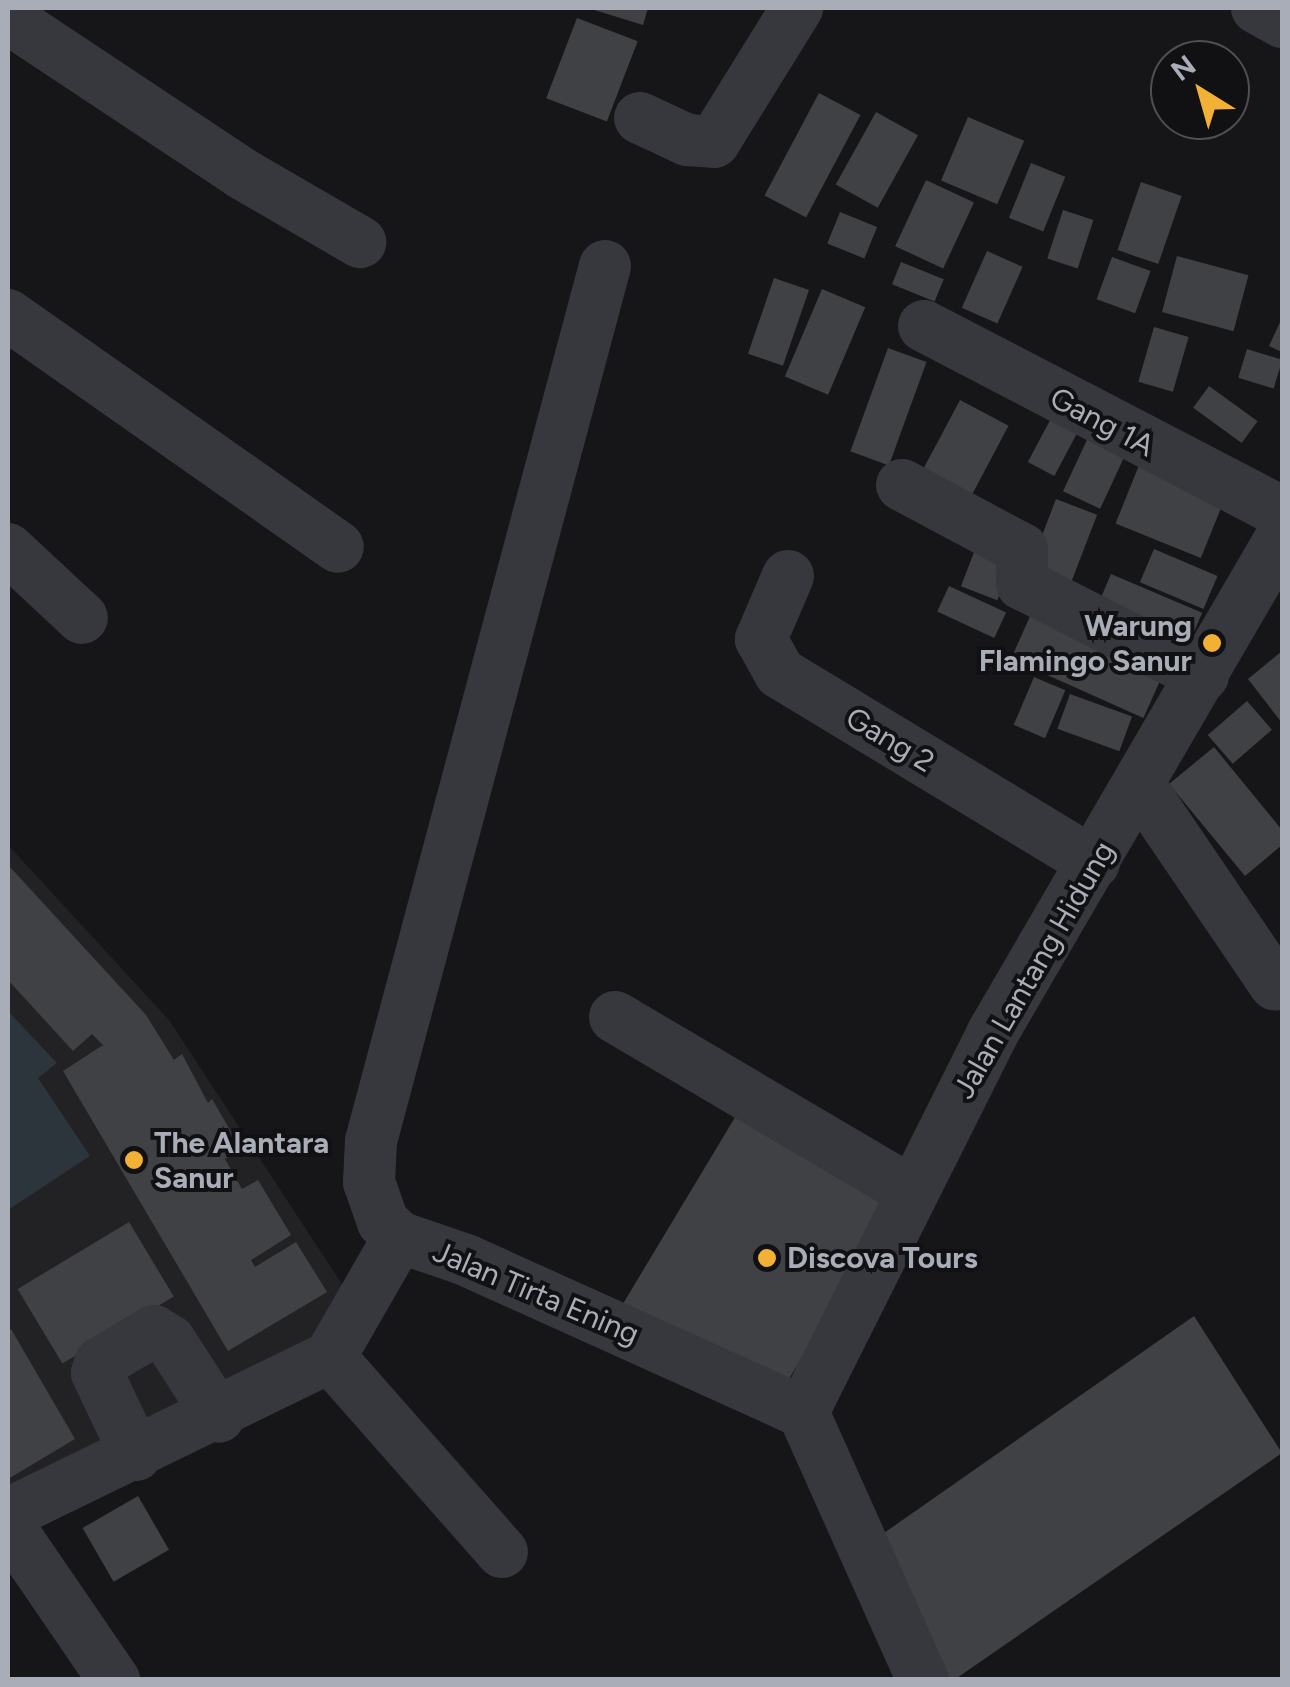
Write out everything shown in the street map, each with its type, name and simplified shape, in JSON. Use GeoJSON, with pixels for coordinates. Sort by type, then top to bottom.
{"type":"FeatureCollection","features":[{"type":"Feature","properties":{"kind":"street"},"geometry":{"type":"LineString","coordinates":[[640,118],[687,140],[714,142],[797,8]]}},
{"type":"Feature","properties":{"kind":"street"},"geometry":{"type":"LineString","coordinates":[[1257,8],[1282,22]]}},
{"type":"Feature","properties":{"kind":"street"},"geometry":{"type":"LineString","coordinates":[[8,18],[240,174],[360,242]]}},
{"type":"Feature","properties":{"kind":"street"},"geometry":{"type":"LineString","coordinates":[[399,1237],[375,1207],[371,1141],[605,266]]}},
{"type":"Feature","properties":{"kind":"street"},"geometry":{"type":"LineString","coordinates":[[8,315],[338,546]]}},
{"type":"Feature","properties":{"kind":"street","name":"Gang 1A"},"geometry":{"type":"LineString","coordinates":[[924,326],[1282,512]]}},
{"type":"Feature","properties":{"kind":"street"},"geometry":{"type":"LineString","coordinates":[[902,485],[1022,549],[1022,584],[1204,676]]}},
{"type":"Feature","properties":{"kind":"street","name":"Jalan Lantang Hidung"},"geometry":{"type":"LineString","coordinates":[[803,1412],[992,1034],[1140,786],[1282,536]]}},
{"type":"Feature","properties":{"kind":"street"},"geometry":{"type":"LineString","coordinates":[[8,549],[82,618]]}},
{"type":"Feature","properties":{"kind":"street","name":"Gang 2"},"geometry":{"type":"LineString","coordinates":[[788,576],[761,639],[780,673],[1094,863]]}},
{"type":"Feature","properties":{"kind":"street"},"geometry":{"type":"LineString","coordinates":[[1140,786],[1275,985]]}},
{"type":"Feature","properties":{"kind":"street"},"geometry":{"type":"LineString","coordinates":[[615,1017],[912,1192]]}},
{"type":"Feature","properties":{"kind":"street","name":"Jalan Tirta Ening"},"geometry":{"type":"LineString","coordinates":[[330,1357],[399,1237],[466,1260],[803,1412]]}},
{"type":"Feature","properties":{"kind":"street"},"geometry":{"type":"LineString","coordinates":[[136,1455],[97,1373],[100,1362],[154,1331],[170,1341],[219,1417]]}},
{"type":"Feature","properties":{"kind":"street"},"geometry":{"type":"LineString","coordinates":[[8,1514],[219,1417],[330,1357],[502,1552]]}},
{"type":"Feature","properties":{"kind":"street"},"geometry":{"type":"LineString","coordinates":[[803,1412],[923,1680]]}},
{"type":"Feature","properties":{"kind":"street"},"geometry":{"type":"LineString","coordinates":[[8,1525],[114,1680]]}},
{"type":"Feature","properties":{"kind":"shaded area","name":"The Alantara Sanur"},"geometry":{"type":"Polygon","coordinates":[[[8,845],[169,1020],[353,1301],[322,1347],[8,1500],[8,845]]]}},
{"type":"Feature","properties":{"kind":"shaded area"},"geometry":{"type":"Polygon","coordinates":[[[8,1011],[57,1063],[38,1078],[90,1156],[8,1210],[8,1011]]]}},
{"type":"Feature","properties":{"kind":"building"},"geometry":{"type":"Polygon","coordinates":[[[588,8],[648,8],[643,25],[588,8]]]}},
{"type":"Feature","properties":{"kind":"building"},"geometry":{"type":"Polygon","coordinates":[[[577,18],[638,41],[607,122],[546,98],[577,18]]]}},
{"type":"Feature","properties":{"kind":"building"},"geometry":{"type":"Polygon","coordinates":[[[819,93],[860,115],[806,217],[765,195],[819,93]]]}},
{"type":"Feature","properties":{"kind":"building"},"geometry":{"type":"Polygon","coordinates":[[[876,112],[918,135],[878,208],[836,185],[876,112]]]}},
{"type":"Feature","properties":{"kind":"building"},"geometry":{"type":"Polygon","coordinates":[[[968,117],[1024,141],[997,204],[941,181],[968,117]]]}},
{"type":"Feature","properties":{"kind":"building"},"geometry":{"type":"Polygon","coordinates":[[[1031,163],[1065,177],[1043,232],[1009,218],[1031,163]]]}},
{"type":"Feature","properties":{"kind":"building"},"geometry":{"type":"Polygon","coordinates":[[[926,180],[974,202],[943,269],[895,246],[926,180]]]}},
{"type":"Feature","properties":{"kind":"building"},"geometry":{"type":"Polygon","coordinates":[[[1141,182],[1182,196],[1158,264],[1118,250],[1141,182]]]}},
{"type":"Feature","properties":{"kind":"building"},"geometry":{"type":"Polygon","coordinates":[[[1063,210],[1093,220],[1078,268],[1047,259],[1063,210]]]}},
{"type":"Feature","properties":{"kind":"building"},"geometry":{"type":"Polygon","coordinates":[[[840,212],[877,227],[864,259],[827,244],[840,212]]]}},
{"type":"Feature","properties":{"kind":"building"},"geometry":{"type":"Polygon","coordinates":[[[987,251],[1023,267],[997,324],[962,308],[987,251]]]}},
{"type":"Feature","properties":{"kind":"building"},"geometry":{"type":"Polygon","coordinates":[[[1177,256],[1248,275],[1233,331],[1162,312],[1177,256]]]}},
{"type":"Feature","properties":{"kind":"building"},"geometry":{"type":"Polygon","coordinates":[[[1112,257],[1151,271],[1135,313],[1097,299],[1112,257]]]}},
{"type":"Feature","properties":{"kind":"building"},"geometry":{"type":"Polygon","coordinates":[[[901,262],[944,279],[935,301],[892,284],[901,262]]]}},
{"type":"Feature","properties":{"kind":"building"},"geometry":{"type":"Polygon","coordinates":[[[774,278],[809,290],[783,366],[748,354],[774,278]]]}},
{"type":"Feature","properties":{"kind":"building"},"geometry":{"type":"Polygon","coordinates":[[[822,289],[865,307],[828,395],[785,376],[822,289]]]}},
{"type":"Feature","properties":{"kind":"building"},"geometry":{"type":"Polygon","coordinates":[[[1282,318],[1282,352],[1269,346],[1282,318]]]}},
{"type":"Feature","properties":{"kind":"building"},"geometry":{"type":"Polygon","coordinates":[[[1154,327],[1189,337],[1173,392],[1138,382],[1154,327]]]}},
{"type":"Feature","properties":{"kind":"building"},"geometry":{"type":"Polygon","coordinates":[[[888,348],[927,362],[889,465],[850,451],[888,348]]]}},
{"type":"Feature","properties":{"kind":"building"},"geometry":{"type":"Polygon","coordinates":[[[1247,349],[1282,360],[1274,389],[1238,378],[1247,349]]]}},
{"type":"Feature","properties":{"kind":"building"},"geometry":{"type":"Polygon","coordinates":[[[1209,386],[1258,421],[1242,443],[1193,408],[1209,386]]]}},
{"type":"Feature","properties":{"kind":"building"},"geometry":{"type":"Polygon","coordinates":[[[960,400],[1009,426],[965,508],[916,482],[960,400]]]}},
{"type":"Feature","properties":{"kind":"building"},"geometry":{"type":"Polygon","coordinates":[[[1056,409],[1082,423],[1054,476],[1028,462],[1056,409]]]}},
{"type":"Feature","properties":{"kind":"building"},"geometry":{"type":"Polygon","coordinates":[[[1093,427],[1130,444],[1100,509],[1063,491],[1093,427]]]}},
{"type":"Feature","properties":{"kind":"building"},"geometry":{"type":"Polygon","coordinates":[[[1144,453],[1229,487],[1201,558],[1116,523],[1144,453]]]}},
{"type":"Feature","properties":{"kind":"building"},"geometry":{"type":"Polygon","coordinates":[[[1056,499],[1097,515],[1068,589],[1027,574],[1056,499]]]}},
{"type":"Feature","properties":{"kind":"building"},"geometry":{"type":"Polygon","coordinates":[[[976,547],[1012,561],[997,600],[961,586],[976,547]]]}},
{"type":"Feature","properties":{"kind":"building"},"geometry":{"type":"Polygon","coordinates":[[[1154,549],[1218,576],[1203,609],[1140,582],[1154,549]]]}},
{"type":"Feature","properties":{"kind":"building"},"geometry":{"type":"Polygon","coordinates":[[[1111,574],[1202,613],[1187,648],[1096,609],[1111,574]]]}},
{"type":"Feature","properties":{"kind":"building"},"geometry":{"type":"Polygon","coordinates":[[[949,586],[1006,613],[994,638],[937,611],[949,586]]]}},
{"type":"Feature","properties":{"kind":"building"},"geometry":{"type":"Polygon","coordinates":[[[1035,605],[1167,664],[1143,718],[1011,659],[1035,605]]]}},
{"type":"Feature","properties":{"kind":"building"},"geometry":{"type":"Polygon","coordinates":[[[1282,651],[1282,723],[1248,679],[1282,651]]]}},
{"type":"Feature","properties":{"kind":"building"},"geometry":{"type":"Polygon","coordinates":[[[1034,677],[1065,690],[1045,738],[1014,725],[1034,677]]]}},
{"type":"Feature","properties":{"kind":"building"},"geometry":{"type":"Polygon","coordinates":[[[1070,694],[1132,717],[1119,751],[1057,729],[1070,694]]]}},
{"type":"Feature","properties":{"kind":"building"},"geometry":{"type":"Polygon","coordinates":[[[1247,701],[1272,730],[1233,764],[1208,735],[1247,701]]]}},
{"type":"Feature","properties":{"kind":"building"},"geometry":{"type":"Polygon","coordinates":[[[1214,747],[1282,830],[1282,845],[1245,876],[1169,784],[1214,747]]]}},
{"type":"Feature","properties":{"kind":"building"},"geometry":{"type":"Polygon","coordinates":[[[10,867],[146,1015],[174,1060],[182,1054],[208,1103],[212,1099],[241,1149],[225,1159],[242,1189],[258,1180],[291,1235],[251,1260],[255,1267],[296,1242],[327,1292],[228,1351],[63,1071],[103,1045],[92,1034],[73,1051],[8,980],[10,867]]]}},
{"type":"Feature","properties":{"kind":"building","name":"Discova Tours"},"geometry":{"type":"Polygon","coordinates":[[[743,1104],[898,1197],[774,1405],[618,1311],[743,1104]]]}},
{"type":"Feature","properties":{"kind":"building"},"geometry":{"type":"Polygon","coordinates":[[[129,1222],[174,1297],[62,1364],[18,1289],[129,1222]]]}},
{"type":"Feature","properties":{"kind":"building"},"geometry":{"type":"Polygon","coordinates":[[[1194,1316],[1282,1453],[954,1680],[938,1680],[874,1540],[1194,1316]]]}},
{"type":"Feature","properties":{"kind":"building"},"geometry":{"type":"Polygon","coordinates":[[[11,1329],[75,1439],[8,1479],[8,1330],[11,1329]]]}},
{"type":"Feature","properties":{"kind":"building"},"geometry":{"type":"Polygon","coordinates":[[[138,1496],[169,1550],[114,1582],[83,1528],[138,1496]]]}},
{"type":"Feature","properties":{"kind":"place","name":"Warung Flamingo Sanur"},"geometry":{"type":"Point","coordinates":[1212,643]}},
{"type":"Feature","properties":{"kind":"place","name":"The Alantara Sanur"},"geometry":{"type":"Point","coordinates":[134,1160]}},
{"type":"Feature","properties":{"kind":"place","name":"Discova Tours"},"geometry":{"type":"Point","coordinates":[767,1258]}}]}
